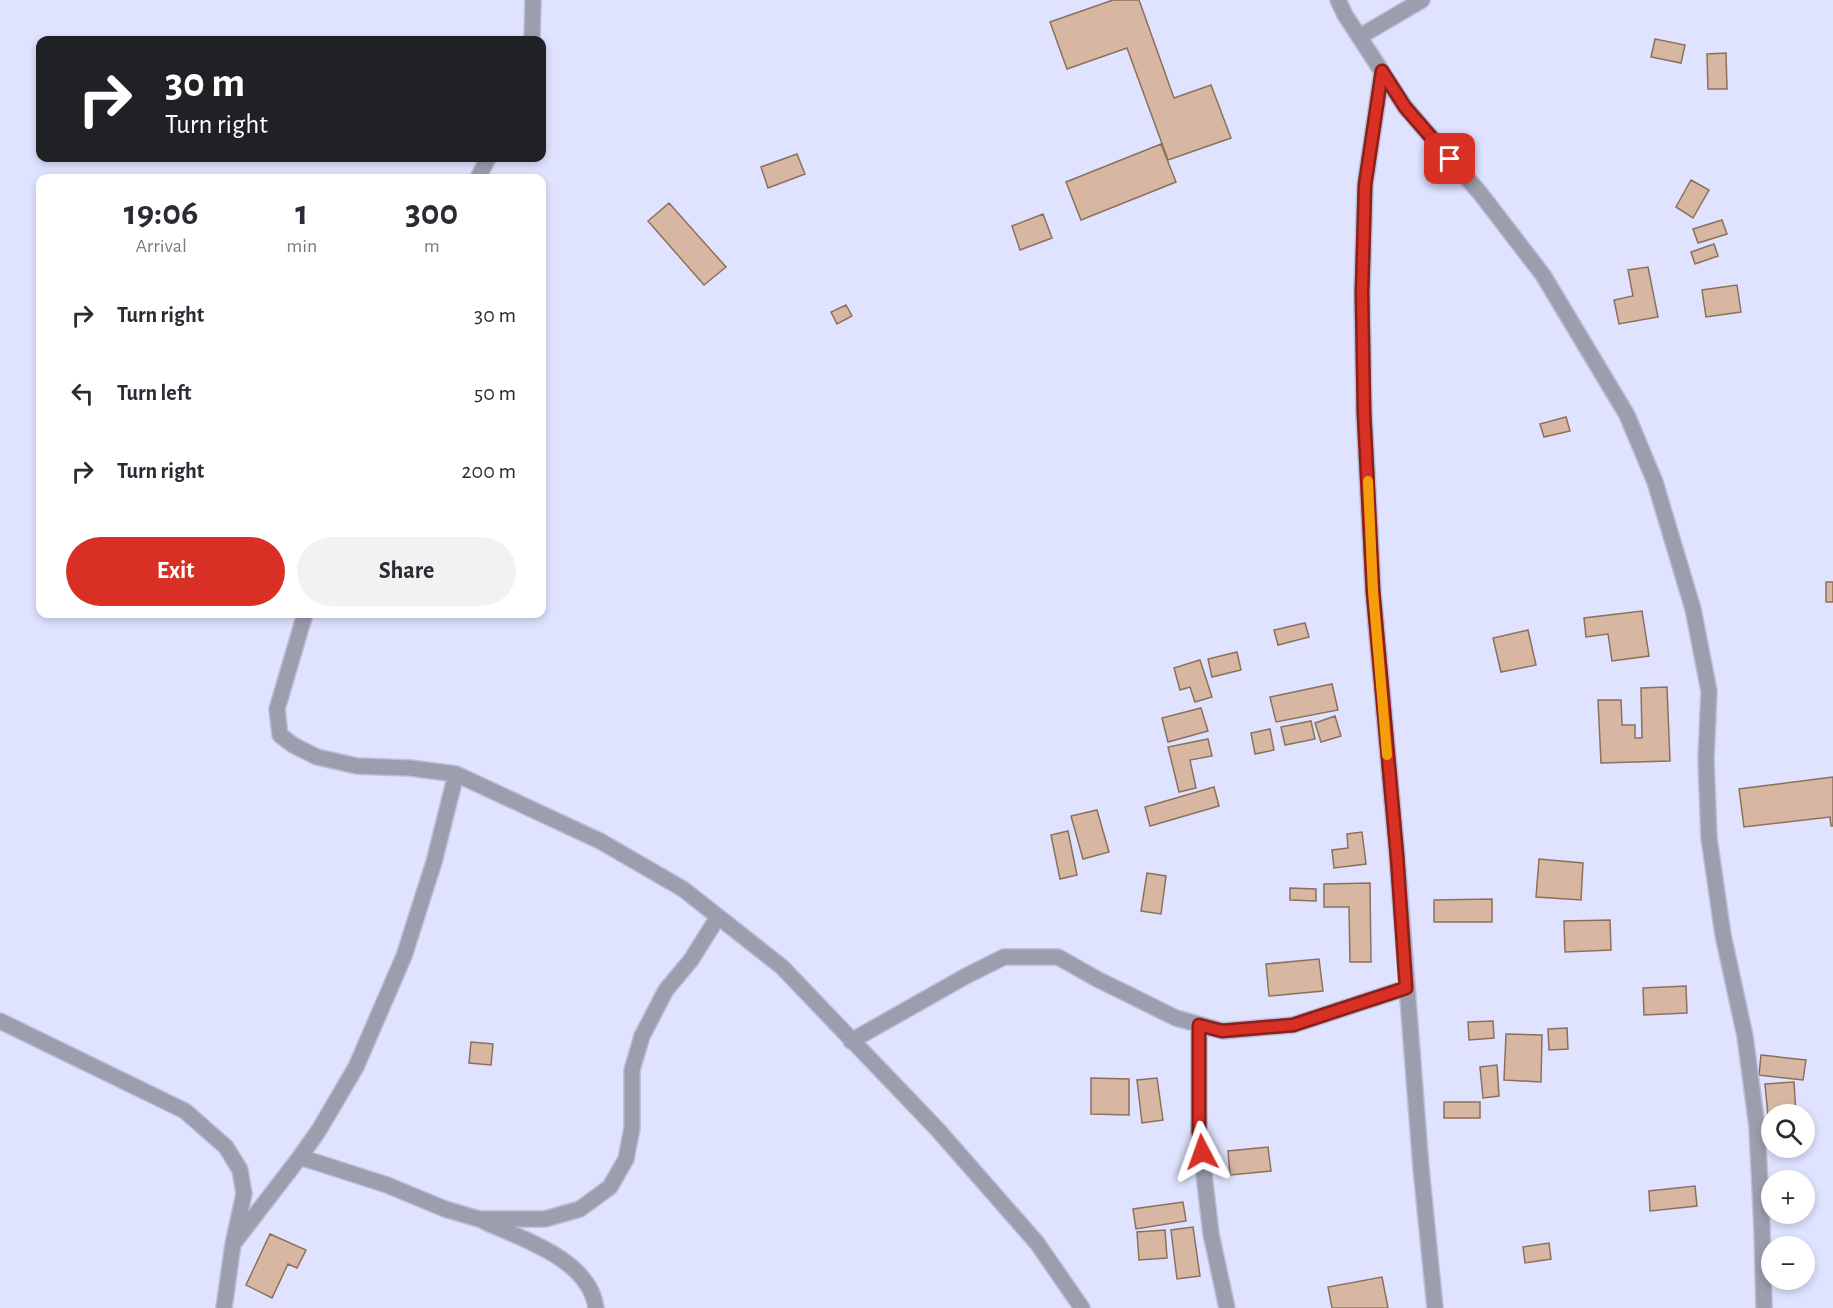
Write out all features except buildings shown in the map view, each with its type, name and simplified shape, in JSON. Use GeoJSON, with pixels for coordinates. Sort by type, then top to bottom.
{"type":"FeatureCollection","features":[{"type":"Feature","properties":{"kind":"street"},"geometry":{"type":"LineString","coordinates":[[532,36],[533,0]]}},
{"type":"Feature","properties":{"kind":"street"},"geometry":{"type":"LineString","coordinates":[[1338,0],[1405,107],[1480,193],[1544,275],[1627,415],[1655,482],[1693,609],[1709,691],[1706,759],[1709,838],[1723,935],[1744,1036],[1757,1127],[1764,1308]]}},
{"type":"Feature","properties":{"kind":"street"},"geometry":{"type":"LineString","coordinates":[[1359,36],[1422,0]]}},
{"type":"Feature","properties":{"kind":"street"},"geometry":{"type":"LineString","coordinates":[[1382,71],[1365,185],[1362,293],[1364,413],[1373,591],[1435,1308]]}},
{"type":"Feature","properties":{"kind":"street"},"geometry":{"type":"LineString","coordinates":[[304,618],[277,709],[280,735],[317,757],[357,766],[410,768],[456,774],[600,841],[683,889],[782,967],[938,1130],[1037,1243],[1082,1308]]}},
{"type":"Feature","properties":{"kind":"street"},"geometry":{"type":"LineString","coordinates":[[233,1244],[319,1130],[356,1066],[404,957],[434,862],[456,774]]}},
{"type":"Feature","properties":{"kind":"street"},"geometry":{"type":"LineString","coordinates":[[479,1219],[545,1219],[580,1209],[610,1187],[626,1159],[632,1128],[632,1070],[642,1036],[666,990],[690,960],[718,917]]}},
{"type":"Feature","properties":{"kind":"street"},"geometry":{"type":"LineString","coordinates":[[851,1041],[1004,957],[1058,957],[1176,1018],[1222,1031],[1293,1025],[1406,988]]}},
{"type":"Feature","properties":{"kind":"street"},"geometry":{"type":"LineString","coordinates":[[0,1022],[184,1111],[226,1147],[240,1170],[244,1194],[233,1244],[224,1308]]}},
{"type":"Feature","properties":{"kind":"street"},"geometry":{"type":"LineString","coordinates":[[1199,1025],[1199,1132],[1211,1234],[1227,1308]]}},
{"type":"Feature","properties":{"kind":"street"},"geometry":{"type":"LineString","coordinates":[[300,1157],[387,1185],[446,1209],[479,1219],[555,1254],[579,1273],[594,1298],[596,1308]]}},
{"type":"Feature","properties":{"kind":"slow traffic"},"geometry":{"type":"LineString","coordinates":[[1368,481],[1373,591],[1387,755]]}},
{"type":"Feature","properties":{"kind":"route"},"geometry":{"type":"LineString","coordinates":[[1202,1152],[1199,1132],[1199,1025],[1222,1031],[1293,1025],[1406,988],[1397,856],[1373,591],[1364,413],[1362,293],[1365,185],[1382,71],[1405,107],[1450,159]]}}]}
